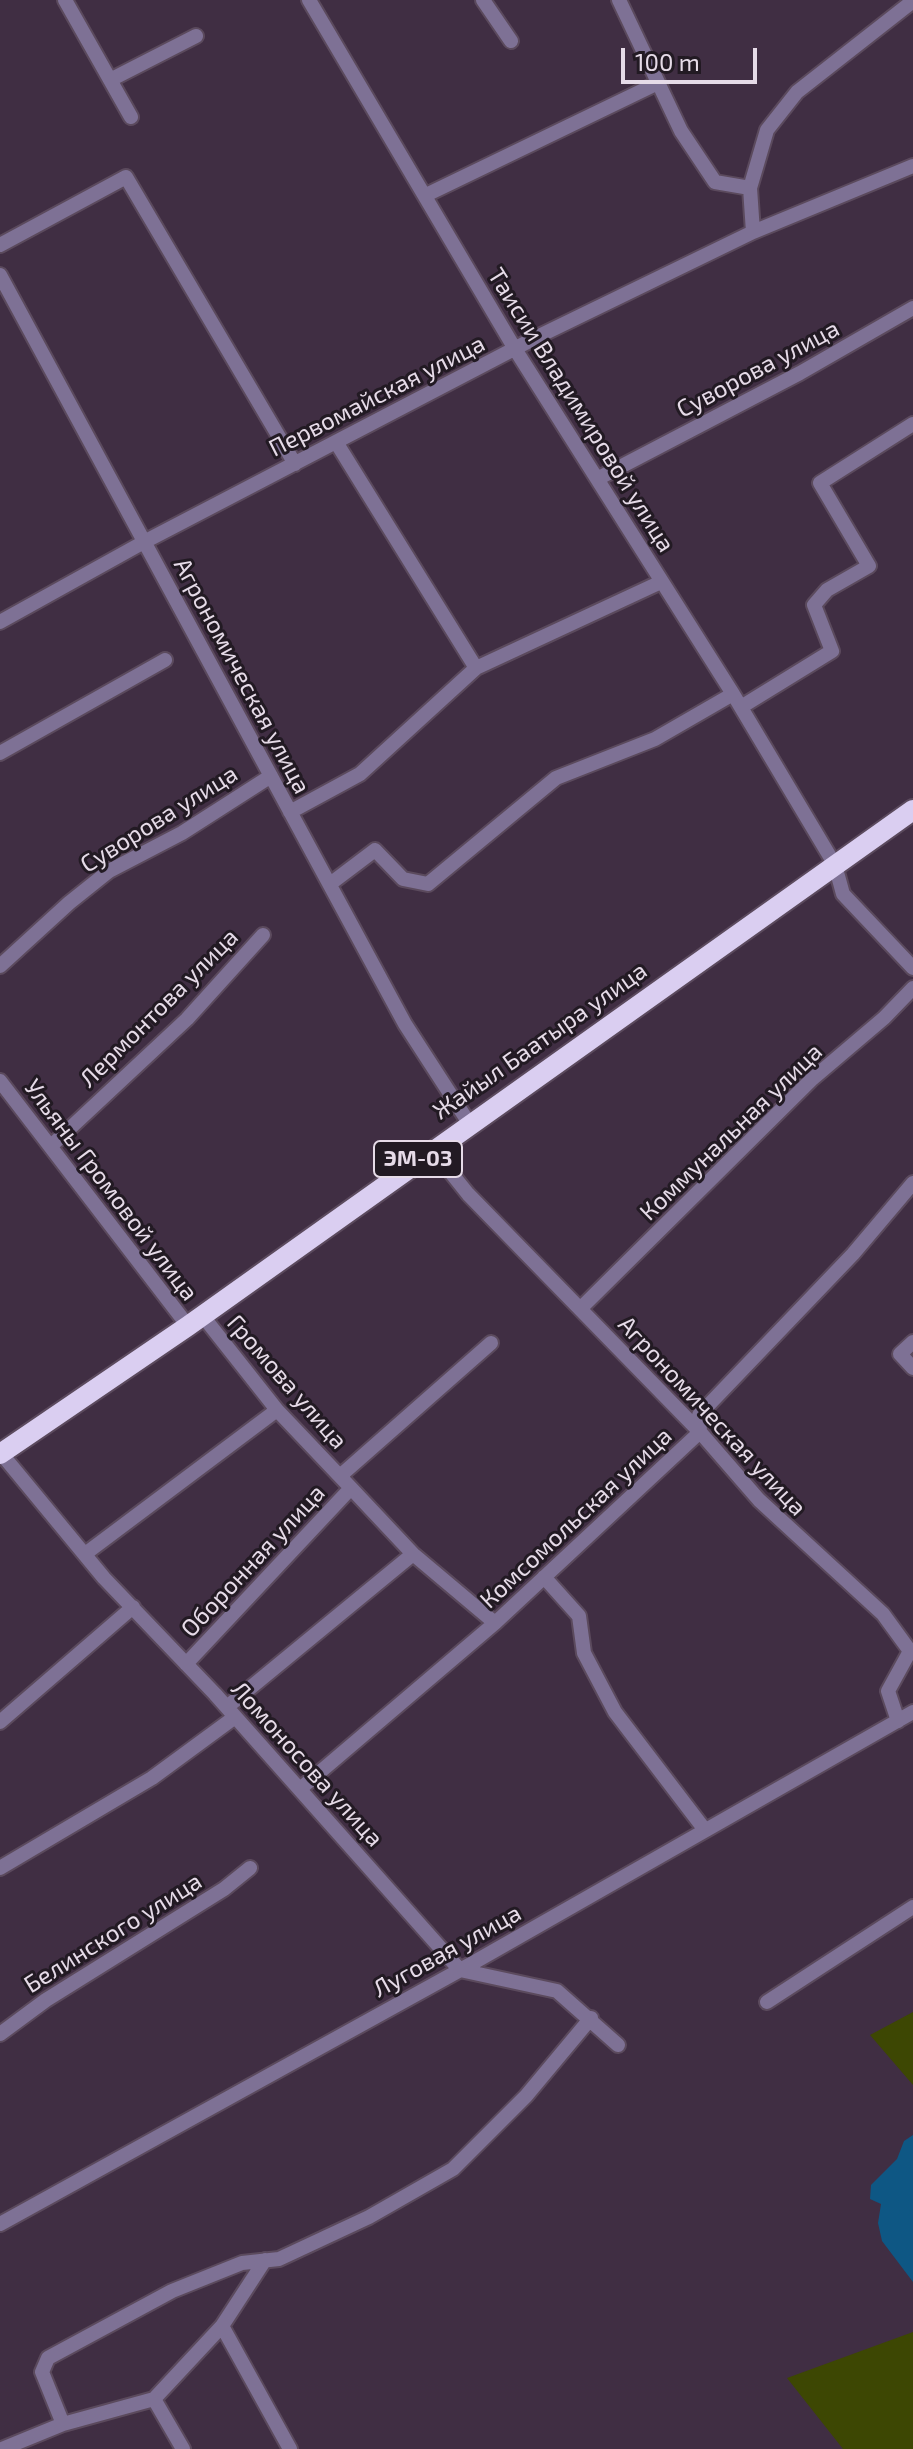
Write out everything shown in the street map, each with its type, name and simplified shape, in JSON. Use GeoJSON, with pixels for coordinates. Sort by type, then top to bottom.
{"type":"FeatureCollection","features":[{"type":"Feature","properties":{"kind":"highway","name":"ЭМ-03"},"geometry":{"type":"LineString","coordinates":[[835,865],[913,810]]}},
{"type":"Feature","properties":{"kind":"highway","name":"Жайыл Баатыра улица"},"geometry":{"type":"LineString","coordinates":[[0,1453],[195,1320],[835,865]]}},
{"type":"Feature","properties":{"kind":"street"},"geometry":{"type":"LineString","coordinates":[[65,0],[131,117]]}},
{"type":"Feature","properties":{"kind":"street","name":"Таисии Владимировой улица"},"geometry":{"type":"LineString","coordinates":[[309,0],[515,349],[737,700],[835,865]]}},
{"type":"Feature","properties":{"kind":"street"},"geometry":{"type":"LineString","coordinates":[[483,0],[511,41]]}},
{"type":"Feature","properties":{"kind":"street"},"geometry":{"type":"LineString","coordinates":[[619,0],[681,131],[715,182],[750,188]]}},
{"type":"Feature","properties":{"kind":"street"},"geometry":{"type":"LineString","coordinates":[[753,232],[750,188],[767,130],[797,92],[913,1]]}},
{"type":"Feature","properties":{"kind":"street"},"geometry":{"type":"LineString","coordinates":[[110,80],[196,36]]}},
{"type":"Feature","properties":{"kind":"street"},"geometry":{"type":"LineString","coordinates":[[426,195],[658,83]]}},
{"type":"Feature","properties":{"kind":"street","name":"Первомайская улица"},"geometry":{"type":"LineString","coordinates":[[0,622],[144,542],[515,349],[753,232],[913,166]]}},
{"type":"Feature","properties":{"kind":"street"},"geometry":{"type":"LineString","coordinates":[[0,245],[126,177],[295,464]]}},
{"type":"Feature","properties":{"kind":"street","name":"Агрономическая улица"},"geometry":{"type":"LineString","coordinates":[[0,275],[405,1024],[469,1123]]}},
{"type":"Feature","properties":{"kind":"street","name":"Суворова улица"},"geometry":{"type":"LineString","coordinates":[[599,478],[800,373],[913,308]]}},
{"type":"Feature","properties":{"kind":"street"},"geometry":{"type":"LineString","coordinates":[[330,884],[375,850],[403,879],[428,884],[556,778],[655,739],[832,651],[814,605],[827,590],[869,566],[820,483],[913,424]]}},
{"type":"Feature","properties":{"kind":"street"},"geometry":{"type":"LineString","coordinates":[[336,442],[476,668]]}},
{"type":"Feature","properties":{"kind":"street"},"geometry":{"type":"LineString","coordinates":[[290,812],[360,774],[476,668],[661,582]]}},
{"type":"Feature","properties":{"kind":"street"},"geometry":{"type":"LineString","coordinates":[[0,753],[165,660]]}},
{"type":"Feature","properties":{"kind":"street","name":"Суворова улица"},"geometry":{"type":"LineString","coordinates":[[0,966],[109,871],[182,833],[271,776]]}},
{"type":"Feature","properties":{"kind":"street"},"geometry":{"type":"LineString","coordinates":[[835,865],[843,894],[913,968]]}},
{"type":"Feature","properties":{"kind":"street","name":"Лермонтова улица"},"geometry":{"type":"LineString","coordinates":[[51,1146],[187,1019],[263,935]]}},
{"type":"Feature","properties":{"kind":"street","name":"Коммунальная улица"},"geometry":{"type":"LineString","coordinates":[[580,1309],[811,1080],[884,1018],[913,988]]}},
{"type":"Feature","properties":{"kind":"street","name":"Ульяны Громовой улица"},"geometry":{"type":"LineString","coordinates":[[0,1081],[195,1320]]}},
{"type":"Feature","properties":{"kind":"street","name":"Агрономическая улица"},"geometry":{"type":"LineString","coordinates":[[432,1149],[468,1194],[700,1432],[768,1510],[883,1614],[910,1651],[888,1691],[898,1721]]}},
{"type":"Feature","properties":{"kind":"street","name":"Комсомольская улица"},"geometry":{"type":"LineString","coordinates":[[300,1789],[495,1623],[700,1432],[699,1415],[853,1254],[913,1183]]}},
{"type":"Feature","properties":{"kind":"street","name":"Громова улица"},"geometry":{"type":"LineString","coordinates":[[195,1320],[413,1554],[495,1623]]}},
{"type":"Feature","properties":{"kind":"street"},"geometry":{"type":"LineString","coordinates":[[913,1342],[900,1354],[913,1368]]}},
{"type":"Feature","properties":{"kind":"street","name":"Громова улица"},"geometry":{"type":"LineString","coordinates":[[340,1476],[491,1343]]}},
{"type":"Feature","properties":{"kind":"street"},"geometry":{"type":"LineString","coordinates":[[85,1554],[277,1410]]}},
{"type":"Feature","properties":{"kind":"street","name":"Ломоносова улица"},"geometry":{"type":"LineString","coordinates":[[0,1453],[85,1554],[231,1712],[460,1970]]}},
{"type":"Feature","properties":{"kind":"street","name":"Оборонная улица"},"geometry":{"type":"LineString","coordinates":[[186,1664],[351,1488]]}},
{"type":"Feature","properties":{"kind":"street"},"geometry":{"type":"LineString","coordinates":[[0,1868],[152,1778],[413,1554]]}},
{"type":"Feature","properties":{"kind":"street"},"geometry":{"type":"LineString","coordinates":[[544,1577],[579,1616],[584,1653],[615,1712],[705,1830]]}},
{"type":"Feature","properties":{"kind":"street"},"geometry":{"type":"LineString","coordinates":[[0,1722],[133,1607]]}},
{"type":"Feature","properties":{"kind":"street","name":"Луговая улица"},"geometry":{"type":"LineString","coordinates":[[0,2224],[460,1970],[913,1712]]}},
{"type":"Feature","properties":{"kind":"street","name":"Белинского улица"},"geometry":{"type":"LineString","coordinates":[[0,2034],[46,2000],[224,1889],[250,1868]]}},
{"type":"Feature","properties":{"kind":"street"},"geometry":{"type":"LineString","coordinates":[[767,2002],[913,1907]]}},
{"type":"Feature","properties":{"kind":"street"},"geometry":{"type":"LineString","coordinates":[[460,1970],[557,1991],[618,2045]]}},
{"type":"Feature","properties":{"kind":"street"},"geometry":{"type":"LineString","coordinates":[[63,2424],[42,2372],[48,2358],[172,2291],[242,2263],[279,2259],[369,2217],[453,2169],[526,2096],[591,2018]]}},
{"type":"Feature","properties":{"kind":"street"},"geometry":{"type":"LineString","coordinates":[[2,2449],[63,2424],[154,2399],[222,2326],[265,2260]]}},
{"type":"Feature","properties":{"kind":"street"},"geometry":{"type":"LineString","coordinates":[[222,2326],[290,2449]]}},
{"type":"Feature","properties":{"kind":"street"},"geometry":{"type":"LineString","coordinates":[[154,2399],[183,2449]]}},
{"type":"Feature","properties":{"kind":"green space"},"geometry":{"type":"Polygon","coordinates":[[[913,2012],[913,2085],[870,2035],[913,2012]]]}},
{"type":"Feature","properties":{"kind":"green space"},"geometry":{"type":"Polygon","coordinates":[[[913,2332],[913,2449],[843,2449],[787,2378],[913,2332]]]}},
{"type":"Feature","properties":{"kind":"water"},"geometry":{"type":"Polygon","coordinates":[[[913,2135],[913,2282],[882,2241],[878,2223],[881,2204],[870,2199],[871,2185],[897,2159],[904,2141],[913,2135]]]}}]}
